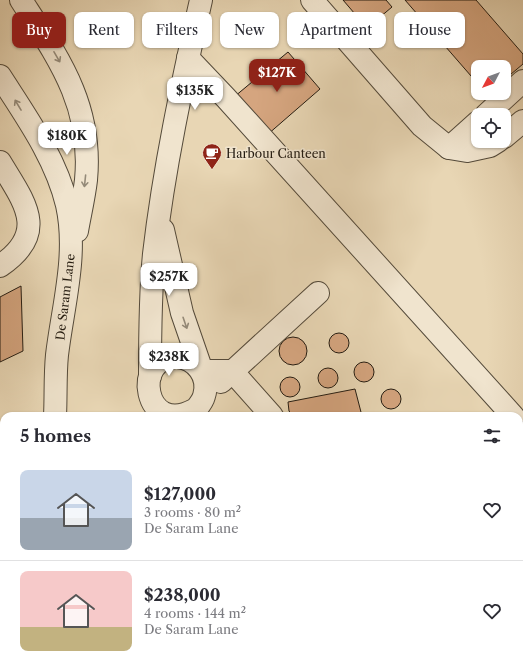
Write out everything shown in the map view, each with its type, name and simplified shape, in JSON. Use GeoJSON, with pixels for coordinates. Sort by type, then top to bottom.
{"type":"FeatureCollection","features":[{"type":"Feature","properties":{"kind":"street"},"geometry":{"type":"LineString","coordinates":[[21,0],[57,56],[70,82],[81,112],[85,136],[86,180],[72,258]]}},
{"type":"Feature","properties":{"kind":"street"},"geometry":{"type":"LineString","coordinates":[[164,412],[153,404],[148,396],[154,263],[165,171],[188,58],[202,0]]}},
{"type":"Feature","properties":{"kind":"street"},"geometry":{"type":"LineString","coordinates":[[312,0],[422,126],[449,148],[467,151],[481,148]]}},
{"type":"Feature","properties":{"kind":"street"},"geometry":{"type":"LineString","coordinates":[[188,58],[226,98],[509,412]]}},
{"type":"Feature","properties":{"kind":"street","name":"De Saram Lane"},"geometry":{"type":"LineString","coordinates":[[0,76],[48,154],[60,182],[67,204],[72,258],[57,357],[55,412]]}},
{"type":"Feature","properties":{"kind":"street"},"geometry":{"type":"LineString","coordinates":[[494,108],[523,81]]}},
{"type":"Feature","properties":{"kind":"street"},"geometry":{"type":"LineString","coordinates":[[511,130],[523,121]]}},
{"type":"Feature","properties":{"kind":"street"},"geometry":{"type":"LineString","coordinates":[[449,148],[471,128]]}},
{"type":"Feature","properties":{"kind":"street"},"geometry":{"type":"LineString","coordinates":[[0,162],[26,205],[29,222],[27,237],[17,253],[0,265]]}},
{"type":"Feature","properties":{"kind":"street"},"geometry":{"type":"LineString","coordinates":[[160,217],[182,313],[205,380],[206,389],[195,410]]}},
{"type":"Feature","properties":{"kind":"street"},"geometry":{"type":"LineString","coordinates":[[195,410],[232,371],[318,294]]}},
{"type":"Feature","properties":{"kind":"street"},"geometry":{"type":"LineString","coordinates":[[148,396],[159,363],[174,357],[190,360],[202,371],[232,371],[268,412]]}},
{"type":"Feature","properties":{"kind":"building"},"geometry":{"type":"Polygon","coordinates":[[[343,0],[386,0],[392,7],[386,12],[353,12],[343,0]]]}},
{"type":"Feature","properties":{"kind":"building"},"geometry":{"type":"Polygon","coordinates":[[[405,0],[476,0],[523,54],[523,64],[511,74],[511,60],[471,60],[471,76],[447,48],[465,48],[465,12],[415,12],[405,0]]]}},
{"type":"Feature","properties":{"kind":"building"},"geometry":{"type":"Polygon","coordinates":[[[288,52],[320,89],[267,135],[234,97],[288,52]]]}},
{"type":"Feature","properties":{"kind":"building"},"geometry":{"type":"Polygon","coordinates":[[[21,286],[23,351],[0,362],[0,297],[21,286]]]}},
{"type":"Feature","properties":{"kind":"building"},"geometry":{"type":"Polygon","coordinates":[[[335,333],[343,333],[349,339],[349,347],[343,353],[335,353],[329,347],[329,339],[335,333]]]}},
{"type":"Feature","properties":{"kind":"building"},"geometry":{"type":"Polygon","coordinates":[[[293,337],[303,341],[307,351],[303,361],[293,365],[283,361],[279,351],[283,341],[293,337]]]}},
{"type":"Feature","properties":{"kind":"building"},"geometry":{"type":"Polygon","coordinates":[[[360,362],[368,362],[374,368],[374,376],[368,382],[360,382],[354,376],[354,368],[360,362]]]}},
{"type":"Feature","properties":{"kind":"building"},"geometry":{"type":"Polygon","coordinates":[[[324,368],[332,368],[338,374],[338,382],[332,388],[324,388],[318,382],[318,374],[324,368]]]}},
{"type":"Feature","properties":{"kind":"building"},"geometry":{"type":"Polygon","coordinates":[[[286,377],[294,377],[300,383],[300,391],[294,397],[286,397],[280,391],[280,383],[286,377]]]}},
{"type":"Feature","properties":{"kind":"building"},"geometry":{"type":"Polygon","coordinates":[[[355,389],[361,412],[290,412],[288,402],[355,389]]]}},
{"type":"Feature","properties":{"kind":"building"},"geometry":{"type":"Polygon","coordinates":[[[387,389],[395,389],[401,395],[401,403],[395,409],[387,409],[381,403],[381,395],[387,389]]]}},
{"type":"Feature","properties":{"kind":"place","name":"Harbour Canteen"},"geometry":{"type":"Point","coordinates":[212,170]}}]}
